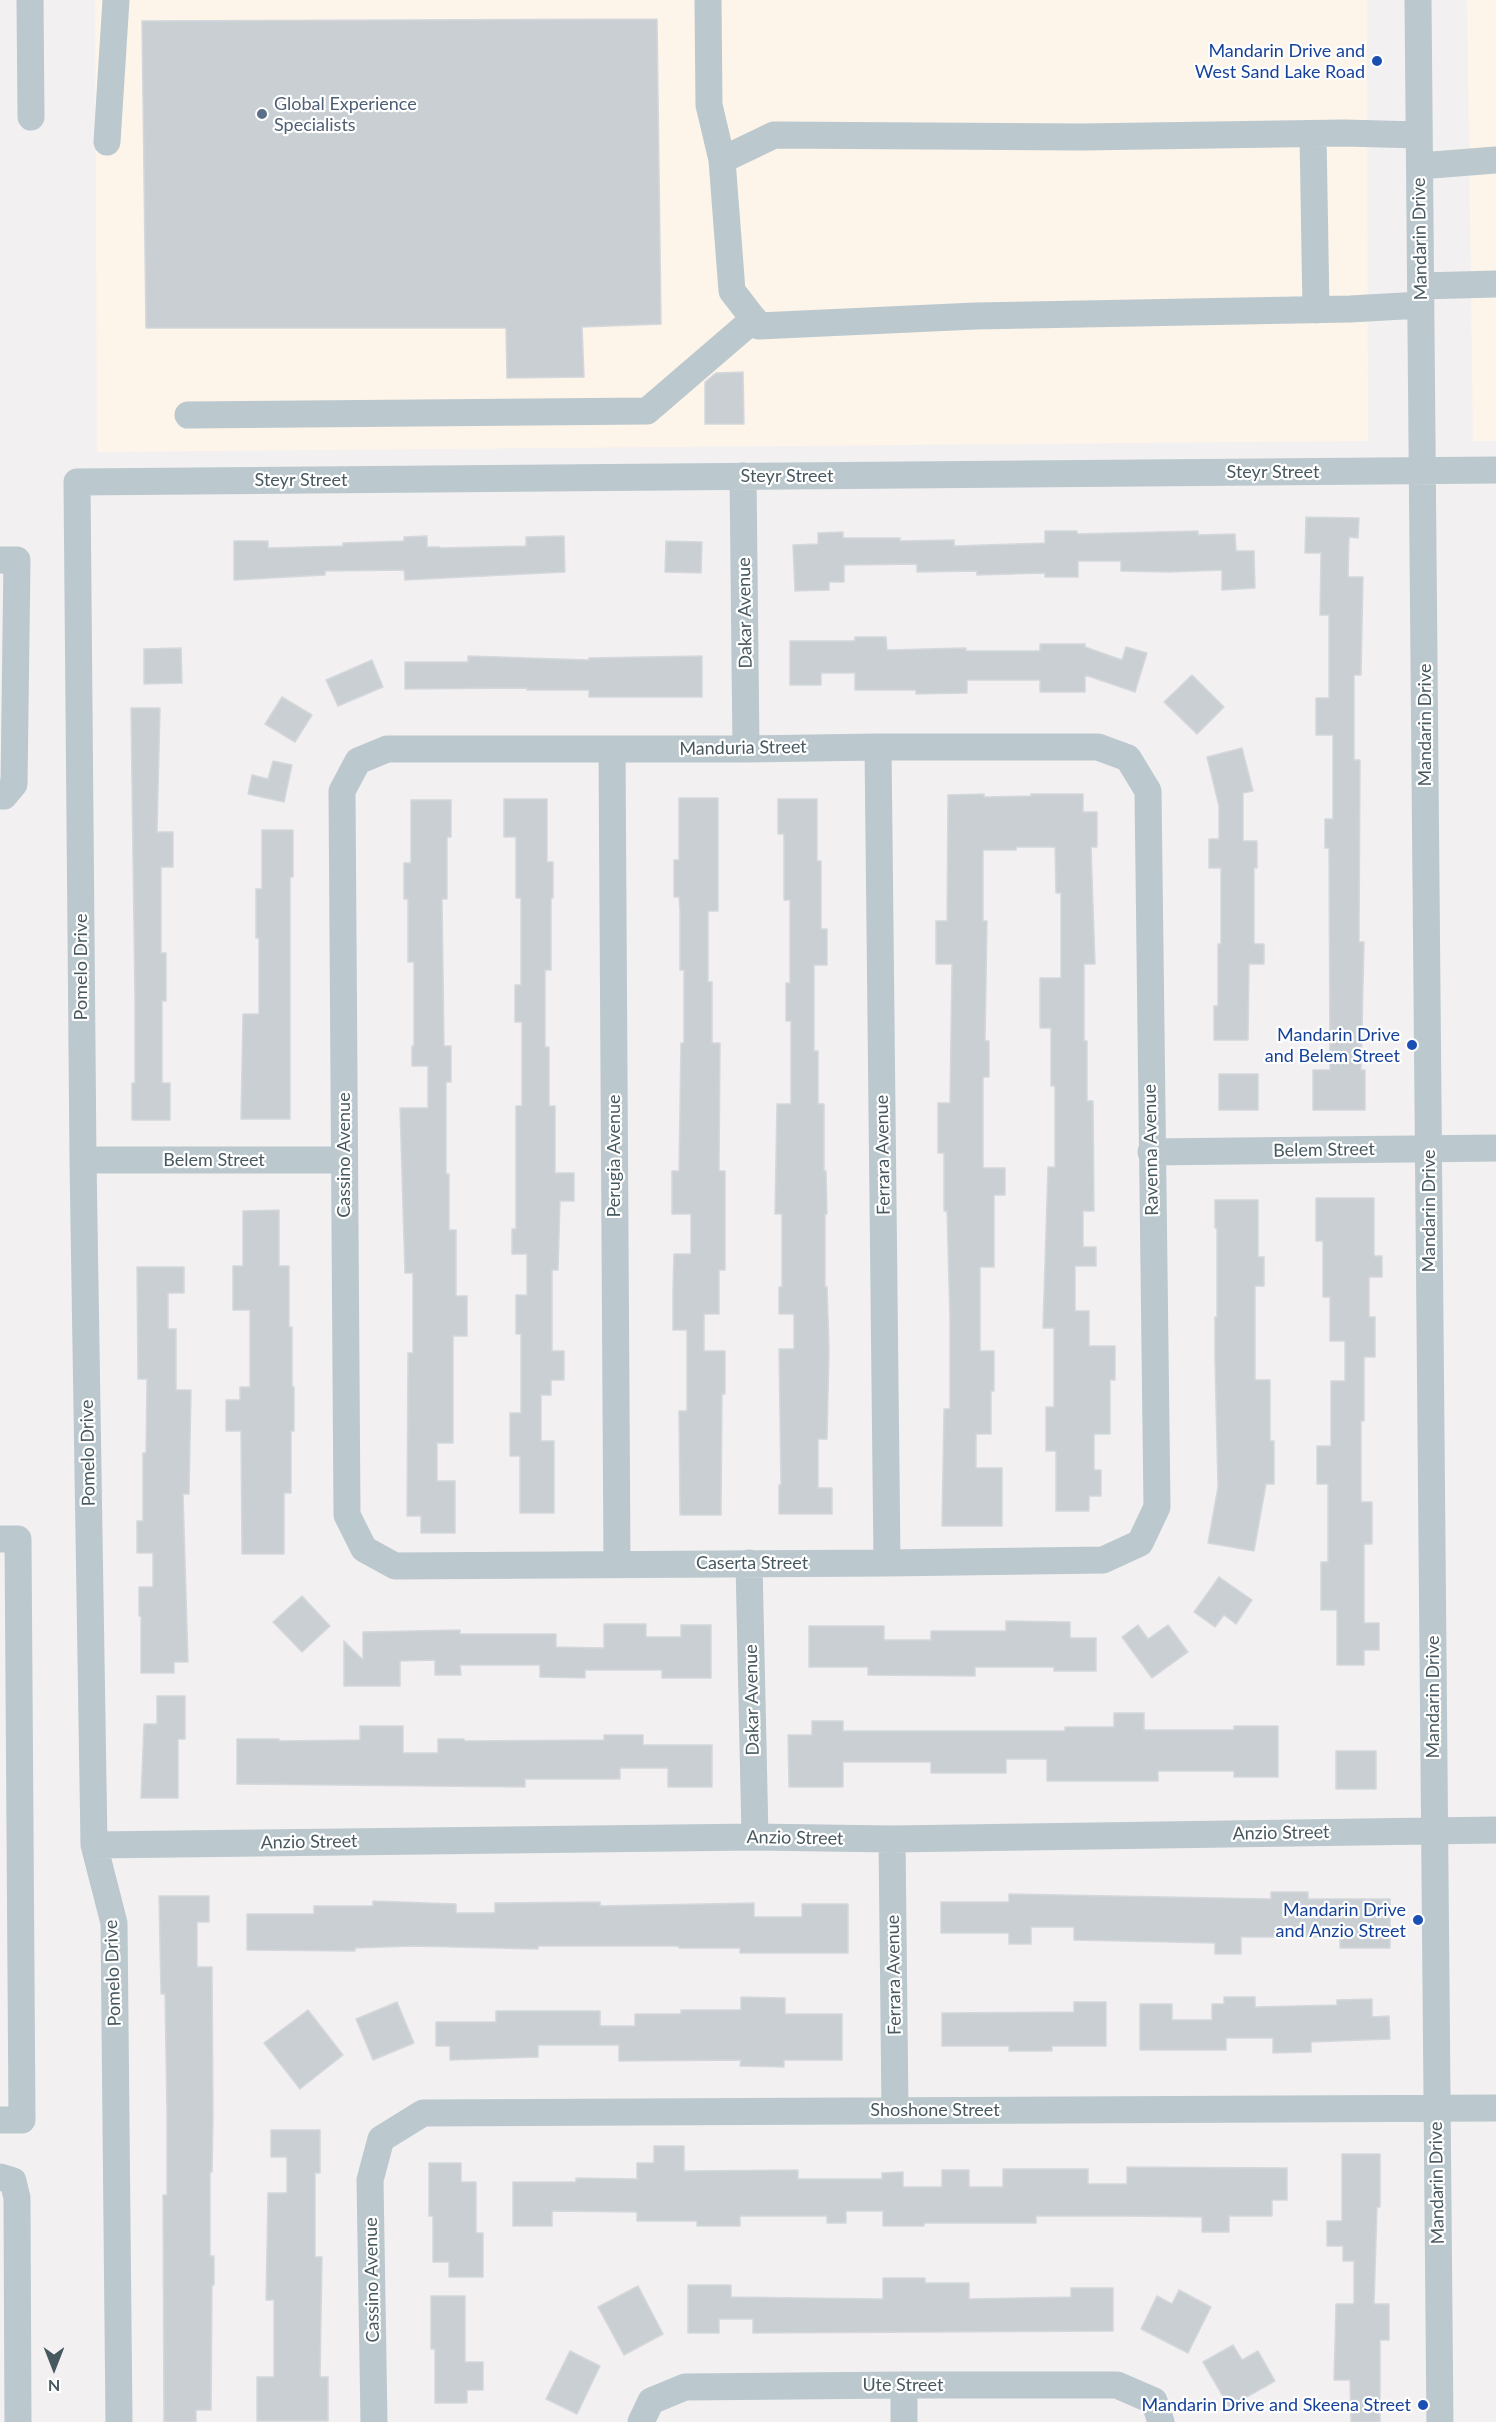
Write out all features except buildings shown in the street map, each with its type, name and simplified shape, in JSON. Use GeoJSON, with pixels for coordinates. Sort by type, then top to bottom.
{"type":"FeatureCollection","features":[{"type":"Feature","properties":{"kind":"street"},"geometry":{"type":"LineString","coordinates":[[30,0],[31,117]]}},
{"type":"Feature","properties":{"kind":"street"},"geometry":{"type":"LineString","coordinates":[[107,142],[116,0]]}},
{"type":"Feature","properties":{"kind":"street"},"geometry":{"type":"LineString","coordinates":[[708,0],[709,105],[723,160],[732,291],[759,326],[975,316],[1316,310],[1496,284]]}},
{"type":"Feature","properties":{"kind":"street","name":"Mandarin Drive"},"geometry":{"type":"LineString","coordinates":[[1418,0],[1440,2422]]}},
{"type":"Feature","properties":{"kind":"street"},"geometry":{"type":"LineString","coordinates":[[1313,134],[1316,310]]}},
{"type":"Feature","properties":{"kind":"street"},"geometry":{"type":"LineString","coordinates":[[723,160],[774,135],[1082,137],[1419,135]]}},
{"type":"Feature","properties":{"kind":"street"},"geometry":{"type":"LineString","coordinates":[[1420,166],[1496,160]]}},
{"type":"Feature","properties":{"kind":"street"},"geometry":{"type":"LineString","coordinates":[[188,415],[647,411],[754,320]]}},
{"type":"Feature","properties":{"kind":"street","name":"Steyr Street"},"geometry":{"type":"LineString","coordinates":[[77,482],[1496,470]]}},
{"type":"Feature","properties":{"kind":"street","name":"Dakar Avenue"},"geometry":{"type":"LineString","coordinates":[[743,476],[746,749]]}},
{"type":"Feature","properties":{"kind":"street","name":"Pomelo Drive"},"geometry":{"type":"LineString","coordinates":[[77,482],[83,1160],[94,1845],[114,1923],[119,2422]]}},
{"type":"Feature","properties":{"kind":"street"},"geometry":{"type":"LineString","coordinates":[[0,560],[17,560],[14,784],[4,796],[0,796]]}},
{"type":"Feature","properties":{"kind":"street","name":"Manduria Street"},"geometry":{"type":"LineString","coordinates":[[358,761],[387,749],[878,747],[1098,747],[1128,758]]}},
{"type":"Feature","properties":{"kind":"street","name":"Ferrara Avenue"},"geometry":{"type":"LineString","coordinates":[[878,747],[887,1563]]}},
{"type":"Feature","properties":{"kind":"street","name":"Perugia Avenue"},"geometry":{"type":"LineString","coordinates":[[612,749],[617,1563]]}},
{"type":"Feature","properties":{"kind":"street","name":"Ravenna Avenue"},"geometry":{"type":"LineString","coordinates":[[1128,758],[1148,791],[1156,1507],[1140,1543]]}},
{"type":"Feature","properties":{"kind":"street","name":"Cassino Avenue"},"geometry":{"type":"LineString","coordinates":[[358,761],[342,791],[344,1160],[347,1515],[364,1549]]}},
{"type":"Feature","properties":{"kind":"street","name":"Belem Street"},"geometry":{"type":"LineString","coordinates":[[1151,1152],[1496,1148]]}},
{"type":"Feature","properties":{"kind":"street","name":"Belem Street"},"geometry":{"type":"LineString","coordinates":[[83,1160],[344,1160]]}},
{"type":"Feature","properties":{"kind":"street"},"geometry":{"type":"LineString","coordinates":[[0,1539],[18,1539],[22,2120],[0,2120]]}},
{"type":"Feature","properties":{"kind":"street","name":"Caserta Street"},"geometry":{"type":"LineString","coordinates":[[364,1549],[395,1566],[887,1563],[1103,1560],[1140,1543]]}},
{"type":"Feature","properties":{"kind":"street","name":"Dakar Avenue"},"geometry":{"type":"LineString","coordinates":[[749,1563],[755,1837]]}},
{"type":"Feature","properties":{"kind":"street","name":"Anzio Street"},"geometry":{"type":"LineString","coordinates":[[94,1845],[755,1837],[892,1839],[1496,1830]]}},
{"type":"Feature","properties":{"kind":"street","name":"Ferrara Avenue"},"geometry":{"type":"LineString","coordinates":[[892,1839],[895,2110]]}},
{"type":"Feature","properties":{"kind":"street","name":"Shoshone Street"},"geometry":{"type":"LineString","coordinates":[[381,2139],[423,2113],[1496,2108]]}},
{"type":"Feature","properties":{"kind":"street","name":"Cassino Avenue"},"geometry":{"type":"LineString","coordinates":[[374,2422],[370,2180],[381,2139]]}},
{"type":"Feature","properties":{"kind":"street"},"geometry":{"type":"LineString","coordinates":[[0,2177],[13,2181],[17,2198],[18,2422]]}},
{"type":"Feature","properties":{"kind":"street"},"geometry":{"type":"LineString","coordinates":[[903,2385],[904,2422]]}},
{"type":"Feature","properties":{"kind":"street","name":"Ute Street"},"geometry":{"type":"LineString","coordinates":[[646,2412],[684,2387],[903,2385],[1117,2385],[1157,2412]]}},
{"type":"Feature","properties":{"kind":"shaded area"},"geometry":{"type":"Polygon","coordinates":[[[95,0],[1367,0],[1368,441],[97,452],[95,0]]]}},
{"type":"Feature","properties":{"kind":"shaded area"},"geometry":{"type":"Polygon","coordinates":[[[1467,0],[1496,0],[1496,441],[1473,441],[1467,0]]]}},
{"type":"Feature","properties":{"kind":"place","name":"Mandarin Drive and West Sand Lake Road"},"geometry":{"type":"Point","coordinates":[1377,61]}},
{"type":"Feature","properties":{"kind":"place","name":"Global Experience Specialists"},"geometry":{"type":"Point","coordinates":[262,114]}},
{"type":"Feature","properties":{"kind":"place","name":"Mandarin Drive and Belem Street"},"geometry":{"type":"Point","coordinates":[1412,1045]}},
{"type":"Feature","properties":{"kind":"place","name":"Mandarin Drive and Anzio Street"},"geometry":{"type":"Point","coordinates":[1418,1920]}},
{"type":"Feature","properties":{"kind":"place","name":"Mandarin Drive and Skeena Street"},"geometry":{"type":"Point","coordinates":[1423,2405]}}]}
